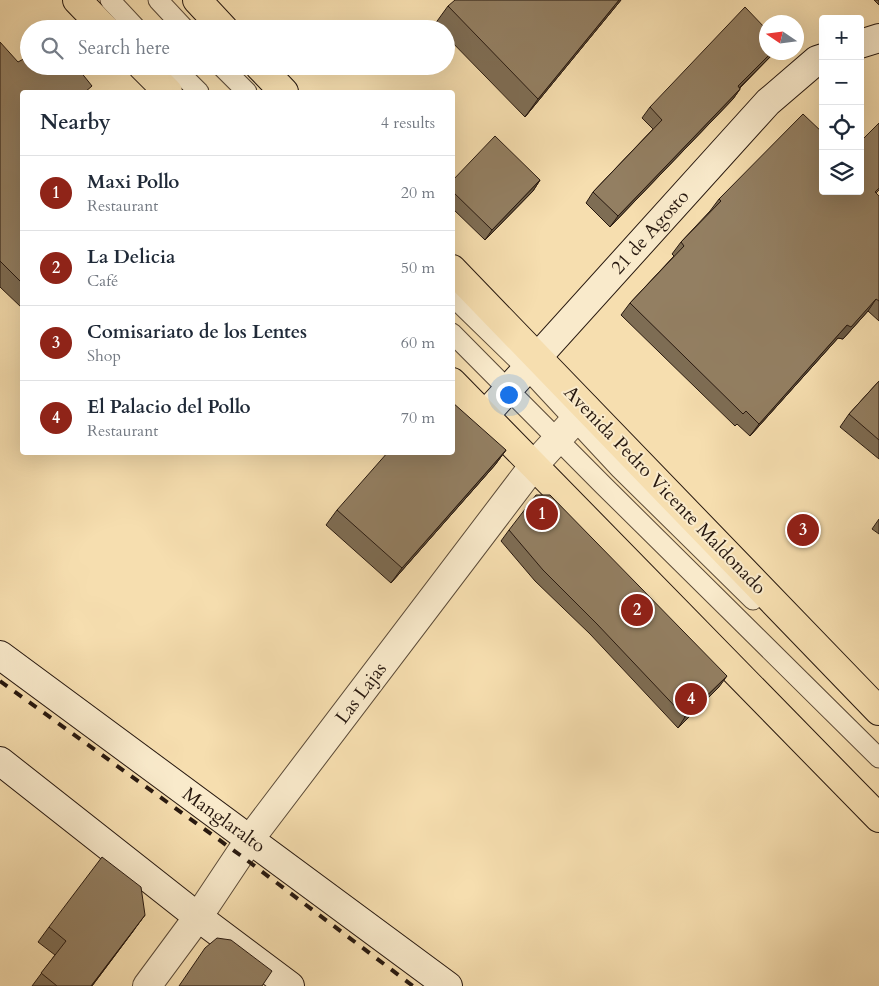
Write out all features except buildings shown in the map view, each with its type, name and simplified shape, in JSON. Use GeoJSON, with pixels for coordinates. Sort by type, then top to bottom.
{"type":"FeatureCollection","features":[{"type":"Feature","properties":{"kind":"main road"},"geometry":{"type":"LineString","coordinates":[[77,0],[96,20]]}},
{"type":"Feature","properties":{"kind":"main road"},"geometry":{"type":"LineString","coordinates":[[197,0],[216,20]]}},
{"type":"Feature","properties":{"kind":"main road"},"geometry":{"type":"LineString","coordinates":[[151,75],[166,90]]}},
{"type":"Feature","properties":{"kind":"main road"},"geometry":{"type":"LineString","coordinates":[[268,75],[282,90]]}},
{"type":"Feature","properties":{"kind":"main road","name":"Avenida Pedro Vicente Maldonado"},"geometry":{"type":"LineString","coordinates":[[455,274],[532,364],[573,423],[879,711]]}},
{"type":"Feature","properties":{"kind":"main road"},"geometry":{"type":"LineString","coordinates":[[455,385],[879,818]]}},
{"type":"Feature","properties":{"kind":"street"},"geometry":{"type":"LineString","coordinates":[[864,43],[879,38]]}},
{"type":"Feature","properties":{"kind":"street","name":"21 de Agosto"},"geometry":{"type":"LineString","coordinates":[[485,415],[768,102],[819,59]]}},
{"type":"Feature","properties":{"kind":"street","name":"Las Lajas"},"geometry":{"type":"LineString","coordinates":[[147,986],[198,917],[250,839],[534,465],[573,423]]}},
{"type":"Feature","properties":{"kind":"street","name":"Manglaralto"},"geometry":{"type":"LineString","coordinates":[[0,655],[448,986]]}},
{"type":"Feature","properties":{"kind":"street"},"geometry":{"type":"LineString","coordinates":[[0,761],[198,917],[290,986]]}},
{"type":"Feature","properties":{"kind":"lane"},"geometry":{"type":"LineString","coordinates":[[110,0],[129,20]]}},
{"type":"Feature","properties":{"kind":"lane"},"geometry":{"type":"LineString","coordinates":[[158,0],[177,20]]}},
{"type":"Feature","properties":{"kind":"lane"},"geometry":{"type":"LineString","coordinates":[[182,75],[196,90]]}},
{"type":"Feature","properties":{"kind":"lane"},"geometry":{"type":"LineString","coordinates":[[230,75],[245,90]]}},
{"type":"Feature","properties":{"kind":"lane"},"geometry":{"type":"LineString","coordinates":[[455,299],[532,364]]}},
{"type":"Feature","properties":{"kind":"lane"},"geometry":{"type":"LineString","coordinates":[[455,336],[508,390],[573,423],[879,723]]}},
{"type":"Feature","properties":{"kind":"lane"},"geometry":{"type":"LineString","coordinates":[[573,423],[879,758]]}},
{"type":"Feature","properties":{"kind":"railway"},"geometry":{"type":"LineString","coordinates":[[0,681],[240,855],[413,986]]}},
{"type":"Feature","properties":{"kind":"place","name":"Maxi Pollo"},"geometry":{"type":"Point","coordinates":[542,514]}},
{"type":"Feature","properties":{"kind":"place","name":"Comisariato de los Lentes"},"geometry":{"type":"Point","coordinates":[803,530]}},
{"type":"Feature","properties":{"kind":"place","name":"La Delicia"},"geometry":{"type":"Point","coordinates":[637,610]}},
{"type":"Feature","properties":{"kind":"place","name":"El Palacio del Pollo"},"geometry":{"type":"Point","coordinates":[691,699]}}]}
